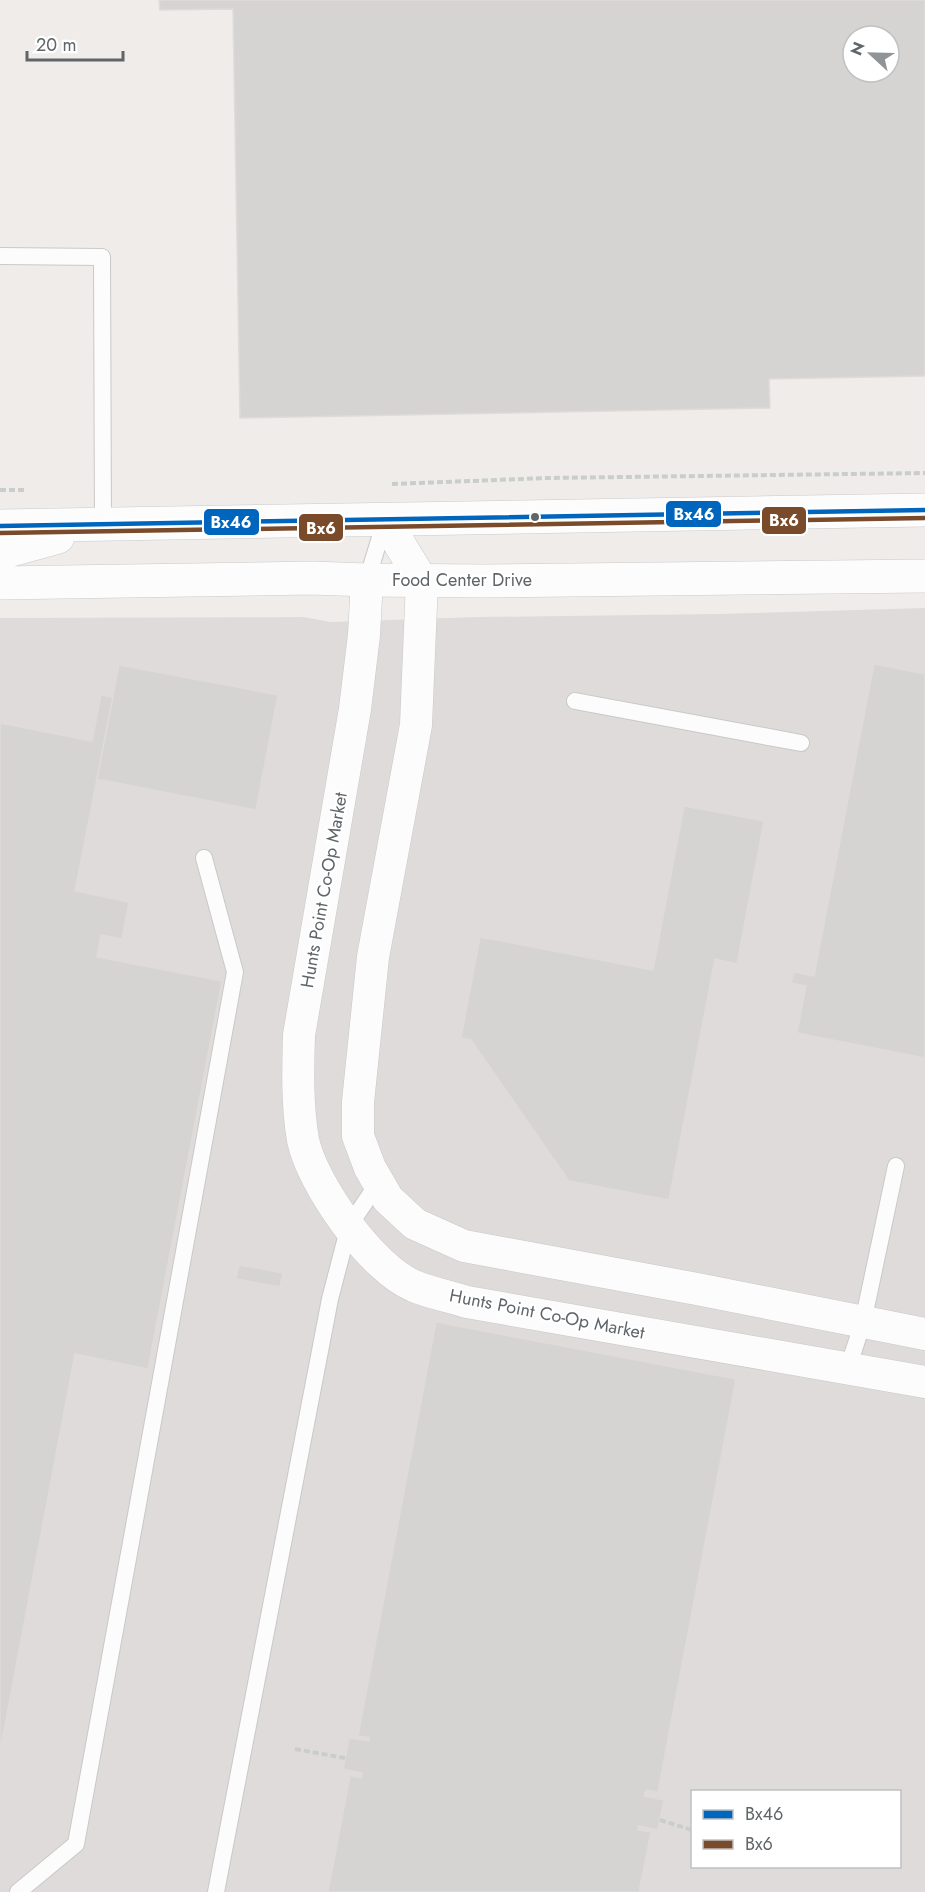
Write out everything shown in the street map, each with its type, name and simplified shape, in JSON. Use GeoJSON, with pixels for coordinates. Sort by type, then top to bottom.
{"type":"FeatureCollection","features":[{"type":"Feature","properties":{"kind":"main road"},"geometry":{"type":"LineString","coordinates":[[0,526],[925,510]]}},
{"type":"Feature","properties":{"kind":"main road"},"geometry":{"type":"LineString","coordinates":[[0,553],[103,525]]}},
{"type":"Feature","properties":{"kind":"main road","name":"Food Center Drive"},"geometry":{"type":"LineString","coordinates":[[0,583],[312,578],[422,581],[925,576]]}},
{"type":"Feature","properties":{"kind":"street"},"geometry":{"type":"LineString","coordinates":[[385,520],[422,581],[416,725],[373,957],[361,1059],[358,1136],[387,1199],[415,1224],[464,1246],[925,1334]]}},
{"type":"Feature","properties":{"kind":"street","name":"Hunts Point Co-Op Market"},"geometry":{"type":"LineString","coordinates":[[367,580],[364,634],[355,709],[299,1035],[298,1055],[298,1086],[304,1142],[313,1169],[349,1226],[367,1250],[388,1270],[413,1286],[466,1302],[925,1382]]}},
{"type":"Feature","properties":{"kind":"lane"},"geometry":{"type":"LineString","coordinates":[[0,256],[102,257],[103,525]]}},
{"type":"Feature","properties":{"kind":"lane"},"geometry":{"type":"LineString","coordinates":[[367,580],[385,520]]}},
{"type":"Feature","properties":{"kind":"lane"},"geometry":{"type":"LineString","coordinates":[[575,701],[801,743]]}},
{"type":"Feature","properties":{"kind":"lane"},"geometry":{"type":"LineString","coordinates":[[18,1892],[76,1844],[235,972],[204,858]]}},
{"type":"Feature","properties":{"kind":"lane"},"geometry":{"type":"LineString","coordinates":[[848,1368],[863,1322],[896,1166]]}},
{"type":"Feature","properties":{"kind":"lane"},"geometry":{"type":"LineString","coordinates":[[216,1892],[328,1310],[349,1226],[378,1183]]}},
{"type":"Feature","properties":{"kind":"path"},"geometry":{"type":"LineString","coordinates":[[423,482],[925,473]]}},
{"type":"Feature","properties":{"kind":"path"},"geometry":{"type":"LineString","coordinates":[[295,1749],[345,1758]]}},
{"type":"Feature","properties":{"kind":"path"},"geometry":{"type":"LineString","coordinates":[[660,1820],[691,1829]]}},
{"type":"Feature","properties":{"kind":"shaded area"},"geometry":{"type":"Polygon","coordinates":[[[925,608],[925,1892],[0,1892],[0,618],[303,617],[331,622],[478,617],[718,614],[925,608]]]}},
{"type":"Feature","properties":{"kind":"building"},"geometry":{"type":"Polygon","coordinates":[[[159,0],[925,0],[925,376],[769,379],[770,408],[240,418],[233,9],[160,10],[159,0]]]}},
{"type":"Feature","properties":{"kind":"building"},"geometry":{"type":"Polygon","coordinates":[[[874,664],[925,674],[925,1058],[797,1033],[806,986],[791,983],[794,972],[814,976],[874,664]]]}},
{"type":"Feature","properties":{"kind":"building"},"geometry":{"type":"Polygon","coordinates":[[[119,665],[278,695],[256,810],[97,779],[119,665]]]}},
{"type":"Feature","properties":{"kind":"building"},"geometry":{"type":"Polygon","coordinates":[[[101,695],[113,697],[75,891],[129,902],[122,939],[101,935],[97,957],[222,981],[148,1369],[75,1354],[0,1751],[0,723],[92,741],[101,695]]]}},
{"type":"Feature","properties":{"kind":"building"},"geometry":{"type":"Polygon","coordinates":[[[684,806],[764,821],[737,964],[715,959],[669,1200],[569,1181],[471,1040],[461,1038],[480,937],[653,970],[684,806]]]}},
{"type":"Feature","properties":{"kind":"building"},"geometry":{"type":"Polygon","coordinates":[[[239,1265],[283,1273],[280,1287],[236,1279],[239,1265]]]}},
{"type":"Feature","properties":{"kind":"building"},"geometry":{"type":"Polygon","coordinates":[[[436,1322],[736,1379],[658,1792],[646,1790],[644,1796],[664,1800],[658,1830],[639,1826],[638,1830],[651,1832],[639,1892],[328,1892],[350,1776],[361,1778],[362,1773],[343,1769],[349,1738],[369,1741],[369,1738],[358,1736],[436,1322]]]}},
{"type":"Feature","properties":{"kind":"transit line","name":"Bx46"},"geometry":{"type":"LineString","coordinates":[[0,526],[925,510]]}},
{"type":"Feature","properties":{"kind":"transit line","name":"Bx6"},"geometry":{"type":"LineString","coordinates":[[0,533],[925,518]]}}]}
